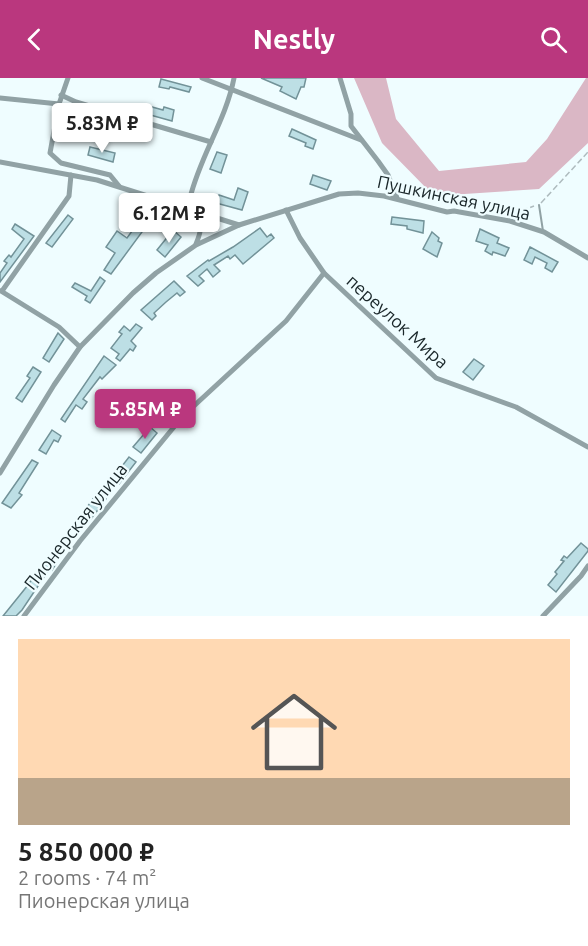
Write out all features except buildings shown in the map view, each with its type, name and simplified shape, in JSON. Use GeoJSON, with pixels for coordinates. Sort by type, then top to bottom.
{"type":"FeatureCollection","features":[{"type":"Feature","properties":{"kind":"street"},"geometry":{"type":"LineString","coordinates":[[68,78],[59,104],[50,153],[60,163],[110,175],[120,187]]}},
{"type":"Feature","properties":{"kind":"street"},"geometry":{"type":"LineString","coordinates":[[202,78],[361,140]]}},
{"type":"Feature","properties":{"kind":"street"},"geometry":{"type":"LineString","coordinates":[[195,245],[202,230],[190,198],[232,90],[234,78]]}},
{"type":"Feature","properties":{"kind":"street"},"geometry":{"type":"LineString","coordinates":[[340,78],[351,114],[351,126],[378,160],[397,198]]}},
{"type":"Feature","properties":{"kind":"street"},"geometry":{"type":"LineString","coordinates":[[62,95],[76,102],[211,142]]}},
{"type":"Feature","properties":{"kind":"street"},"geometry":{"type":"LineString","coordinates":[[0,98],[59,104]]}},
{"type":"Feature","properties":{"kind":"street"},"geometry":{"type":"LineString","coordinates":[[0,162],[97,180],[239,225]]}},
{"type":"Feature","properties":{"kind":"street"},"geometry":{"type":"LineString","coordinates":[[71,175],[69,196],[1,290],[59,327],[80,347]]}},
{"type":"Feature","properties":{"kind":"street","name":"Пушкинская улица"},"geometry":{"type":"LineString","coordinates":[[0,473],[80,347],[133,292],[195,245],[239,225],[339,194],[358,193],[397,198],[447,212],[454,211],[510,221],[544,232],[588,258]]}},
{"type":"Feature","properties":{"kind":"street","name":"переулок Мира"},"geometry":{"type":"LineString","coordinates":[[286,210],[300,238],[324,273],[436,378],[516,407],[588,447]]}},
{"type":"Feature","properties":{"kind":"street","name":"Пионерская улица"},"geometry":{"type":"LineString","coordinates":[[24,616],[80,541],[183,416],[286,321],[324,273]]}},
{"type":"Feature","properties":{"kind":"street"},"geometry":{"type":"LineString","coordinates":[[0,455],[8,461]]}},
{"type":"Feature","properties":{"kind":"street"},"geometry":{"type":"LineString","coordinates":[[543,616],[588,566]]}},
{"type":"Feature","properties":{"kind":"lane"},"geometry":{"type":"LineString","coordinates":[[539,205],[544,232]]}},
{"type":"Feature","properties":{"kind":"path"},"geometry":{"type":"LineString","coordinates":[[510,221],[518,212],[539,205],[588,152]]}},
{"type":"Feature","properties":{"kind":"shaded area"},"geometry":{"type":"Polygon","coordinates":[[[354,78],[386,78],[396,119],[439,171],[526,162],[547,139],[586,78],[588,78],[588,143],[539,189],[434,196],[382,143],[354,78]]]}}]}
